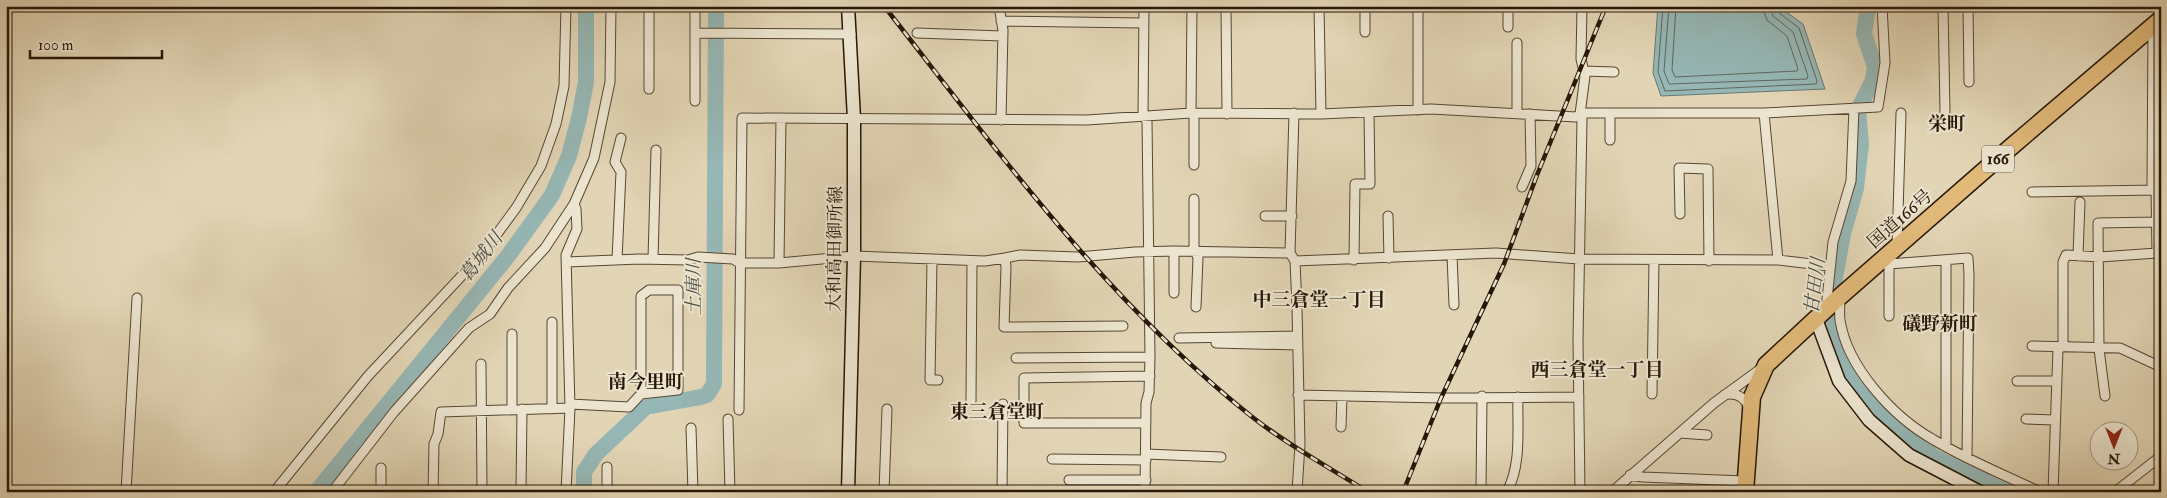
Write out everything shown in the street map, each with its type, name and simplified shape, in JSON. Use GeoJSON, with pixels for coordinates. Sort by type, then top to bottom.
{"type":"FeatureCollection","features":[{"type":"Feature","properties":{"kind":"highway","name":"国道166号"},"geometry":{"type":"LineString","coordinates":[[1745,487],[1752,397],[1766,365],[1830,306],[1892,256],[2011,146],[2157,23]]}},
{"type":"Feature","properties":{"kind":"main road","name":"大和高田御所線"},"geometry":{"type":"LineString","coordinates":[[848,6],[851,34],[854,119],[854,256],[848,492]]}},
{"type":"Feature","properties":{"kind":"main road"},"geometry":{"type":"LineString","coordinates":[[1830,306],[1839,380],[1868,420],[1910,455],[1980,492]]}},
{"type":"Feature","properties":{"kind":"street"},"geometry":{"type":"LineString","coordinates":[[274,492],[368,376],[483,252],[516,208],[542,166],[556,124],[564,86],[566,6]]}},
{"type":"Feature","properties":{"kind":"street"},"geometry":{"type":"LineString","coordinates":[[332,492],[394,412],[469,328],[490,314],[508,288],[545,248],[574,204],[594,158],[610,82],[612,6]]}},
{"type":"Feature","properties":{"kind":"street"},"geometry":{"type":"LineString","coordinates":[[648,89],[649,6]]}},
{"type":"Feature","properties":{"kind":"street"},"geometry":{"type":"LineString","coordinates":[[695,6],[695,101]]}},
{"type":"Feature","properties":{"kind":"street"},"geometry":{"type":"LineString","coordinates":[[999,6],[1002,36],[1000,120]]}},
{"type":"Feature","properties":{"kind":"street"},"geometry":{"type":"LineString","coordinates":[[1144,6],[1143,116],[1147,121],[1150,357],[1146,424],[1146,492]]}},
{"type":"Feature","properties":{"kind":"street"},"geometry":{"type":"LineString","coordinates":[[1192,6],[1194,166]]}},
{"type":"Feature","properties":{"kind":"street"},"geometry":{"type":"LineString","coordinates":[[1226,6],[1227,114]]}},
{"type":"Feature","properties":{"kind":"street"},"geometry":{"type":"LineString","coordinates":[[1321,114],[1319,6],[1365,6],[1365,32]]}},
{"type":"Feature","properties":{"kind":"street"},"geometry":{"type":"LineString","coordinates":[[1418,6],[1418,110]]}},
{"type":"Feature","properties":{"kind":"street"},"geometry":{"type":"LineString","coordinates":[[1508,6],[1508,26]]}},
{"type":"Feature","properties":{"kind":"street"},"geometry":{"type":"LineString","coordinates":[[1580,492],[1579,259],[1582,119],[1580,114],[1585,76],[1581,59],[1582,6]]}},
{"type":"Feature","properties":{"kind":"street"},"geometry":{"type":"LineString","coordinates":[[739,410],[742,118],[1087,120],[1192,113],[1321,114],[1418,110],[1576,117],[1580,114],[1610,113],[1764,113],[1878,107],[1885,64],[1882,6]]}},
{"type":"Feature","properties":{"kind":"street"},"geometry":{"type":"LineString","coordinates":[[1943,6],[1945,112]]}},
{"type":"Feature","properties":{"kind":"street"},"geometry":{"type":"LineString","coordinates":[[1968,6],[1969,82]]}},
{"type":"Feature","properties":{"kind":"street"},"geometry":{"type":"LineString","coordinates":[[1001,21],[1143,23]]}},
{"type":"Feature","properties":{"kind":"street"},"geometry":{"type":"LineString","coordinates":[[2053,492],[2056,381],[2060,348],[2063,262],[2066,256],[2098,257],[2157,252],[2158,190],[2152,184],[2157,23]]}},
{"type":"Feature","properties":{"kind":"street"},"geometry":{"type":"LineString","coordinates":[[696,33],[851,34]]}},
{"type":"Feature","properties":{"kind":"street"},"geometry":{"type":"LineString","coordinates":[[917,33],[1002,36]]}},
{"type":"Feature","properties":{"kind":"street"},"geometry":{"type":"LineString","coordinates":[[1517,114],[1518,43]]}},
{"type":"Feature","properties":{"kind":"street"},"geometry":{"type":"LineString","coordinates":[[1584,71],[1614,72]]}},
{"type":"Feature","properties":{"kind":"street"},"geometry":{"type":"LineString","coordinates":[[1854,108],[1851,180],[1833,242],[1829,266],[1830,306],[1840,320],[1846,341],[1861,372],[1873,388],[1899,414],[1934,440],[2040,492]]}},
{"type":"Feature","properties":{"kind":"street"},"geometry":{"type":"LineString","coordinates":[[1354,260],[1355,184],[1370,184],[1369,112]]}},
{"type":"Feature","properties":{"kind":"street"},"geometry":{"type":"LineString","coordinates":[[1610,113],[1610,140]]}},
{"type":"Feature","properties":{"kind":"street"},"geometry":{"type":"LineString","coordinates":[[1764,113],[1778,260]]}},
{"type":"Feature","properties":{"kind":"street"},"geometry":{"type":"LineString","coordinates":[[1889,316],[1900,113]]}},
{"type":"Feature","properties":{"kind":"street"},"geometry":{"type":"LineString","coordinates":[[1294,114],[1292,216],[1300,444],[1297,492]]}},
{"type":"Feature","properties":{"kind":"street"},"geometry":{"type":"LineString","coordinates":[[1522,187],[1531,166],[1530,114]]}},
{"type":"Feature","properties":{"kind":"street"},"geometry":{"type":"LineString","coordinates":[[779,263],[781,118]]}},
{"type":"Feature","properties":{"kind":"street"},"geometry":{"type":"LineString","coordinates":[[618,260],[621,172],[615,162],[621,138]]}},
{"type":"Feature","properties":{"kind":"street"},"geometry":{"type":"LineString","coordinates":[[653,260],[656,150]]}},
{"type":"Feature","properties":{"kind":"street"},"geometry":{"type":"LineString","coordinates":[[1680,214],[1680,168],[1708,169],[1709,261]]}},
{"type":"Feature","properties":{"kind":"street"},"geometry":{"type":"LineString","coordinates":[[2032,192],[2158,190]]}},
{"type":"Feature","properties":{"kind":"street"},"geometry":{"type":"LineString","coordinates":[[1194,199],[1195,251],[1198,258],[1196,307]]}},
{"type":"Feature","properties":{"kind":"street"},"geometry":{"type":"LineString","coordinates":[[2078,256],[2080,202]]}},
{"type":"Feature","properties":{"kind":"street"},"geometry":{"type":"LineString","coordinates":[[566,492],[570,406],[566,255],[577,229],[574,204]]}},
{"type":"Feature","properties":{"kind":"street"},"geometry":{"type":"LineString","coordinates":[[1264,216],[1292,216]]}},
{"type":"Feature","properties":{"kind":"street"},"geometry":{"type":"LineString","coordinates":[[1388,216],[1389,258]]}},
{"type":"Feature","properties":{"kind":"street"},"geometry":{"type":"LineString","coordinates":[[2105,396],[2099,349],[2098,224],[2156,222]]}},
{"type":"Feature","properties":{"kind":"street"},"geometry":{"type":"LineString","coordinates":[[566,262],[688,260],[698,257],[733,259],[740,263],[779,263],[854,256],[984,261],[1020,256],[1078,257],[1148,251],[1195,251],[1354,260],[1496,253],[1579,259],[1778,260],[1829,266]]}},
{"type":"Feature","properties":{"kind":"street"},"geometry":{"type":"LineString","coordinates":[[1174,251],[1174,293]]}},
{"type":"Feature","properties":{"kind":"street"},"geometry":{"type":"LineString","coordinates":[[1452,255],[1454,305]]}},
{"type":"Feature","properties":{"kind":"street"},"geometry":{"type":"LineString","coordinates":[[1892,256],[1946,260],[1968,258],[1967,457]]}},
{"type":"Feature","properties":{"kind":"street"},"geometry":{"type":"LineString","coordinates":[[1005,258],[1004,327],[1123,326]]}},
{"type":"Feature","properties":{"kind":"street"},"geometry":{"type":"LineString","coordinates":[[932,259],[930,380],[938,380]]}},
{"type":"Feature","properties":{"kind":"street"},"geometry":{"type":"LineString","coordinates":[[1652,394],[1654,260]]}},
{"type":"Feature","properties":{"kind":"street"},"geometry":{"type":"LineString","coordinates":[[1946,260],[1946,446]]}},
{"type":"Feature","properties":{"kind":"street"},"geometry":{"type":"LineString","coordinates":[[971,401],[972,261]]}},
{"type":"Feature","properties":{"kind":"street"},"geometry":{"type":"LineString","coordinates":[[433,492],[434,444],[438,434],[441,412],[552,409],[570,406],[629,407],[641,394],[678,390],[678,290],[648,290],[641,296],[641,394]]}},
{"type":"Feature","properties":{"kind":"street"},"geometry":{"type":"LineString","coordinates":[[126,492],[137,298]]}},
{"type":"Feature","properties":{"kind":"street"},"geometry":{"type":"LineString","coordinates":[[552,322],[552,409]]}},
{"type":"Feature","properties":{"kind":"street"},"geometry":{"type":"LineString","coordinates":[[512,334],[512,410]]}},
{"type":"Feature","properties":{"kind":"street"},"geometry":{"type":"LineString","coordinates":[[1179,338],[1297,340]]}},
{"type":"Feature","properties":{"kind":"street"},"geometry":{"type":"LineString","coordinates":[[1216,344],[1297,340]]}},
{"type":"Feature","properties":{"kind":"street"},"geometry":{"type":"LineString","coordinates":[[2032,346],[2120,348],[2161,367]]}},
{"type":"Feature","properties":{"kind":"street"},"geometry":{"type":"LineString","coordinates":[[1016,358],[1150,357]]}},
{"type":"Feature","properties":{"kind":"street"},"geometry":{"type":"LineString","coordinates":[[482,364],[482,492]]}},
{"type":"Feature","properties":{"kind":"street"},"geometry":{"type":"LineString","coordinates":[[1612,492],[1724,395],[1766,365]]}},
{"type":"Feature","properties":{"kind":"street"},"geometry":{"type":"LineString","coordinates":[[1146,424],[1024,424],[1024,378],[1150,376]]}},
{"type":"Feature","properties":{"kind":"street"},"geometry":{"type":"LineString","coordinates":[[2016,380],[2056,381]]}},
{"type":"Feature","properties":{"kind":"street"},"geometry":{"type":"LineString","coordinates":[[1724,395],[1733,394],[1742,397],[1750,408],[1750,418]]}},
{"type":"Feature","properties":{"kind":"street"},"geometry":{"type":"LineString","coordinates":[[1298,395],[1441,398],[1482,396],[1579,397]]}},
{"type":"Feature","properties":{"kind":"street"},"geometry":{"type":"LineString","coordinates":[[1341,428],[1342,396]]}},
{"type":"Feature","properties":{"kind":"street"},"geometry":{"type":"LineString","coordinates":[[1481,492],[1482,396]]}},
{"type":"Feature","properties":{"kind":"street"},"geometry":{"type":"LineString","coordinates":[[1507,492],[1514,480],[1517,464],[1518,397]]}},
{"type":"Feature","properties":{"kind":"street"},"geometry":{"type":"LineString","coordinates":[[1002,404],[1002,492]]}},
{"type":"Feature","properties":{"kind":"street"},"geometry":{"type":"LineString","coordinates":[[884,492],[887,409]]}},
{"type":"Feature","properties":{"kind":"street"},"geometry":{"type":"LineString","coordinates":[[521,492],[522,410]]}},
{"type":"Feature","properties":{"kind":"street"},"geometry":{"type":"LineString","coordinates":[[2026,419],[2055,420]]}},
{"type":"Feature","properties":{"kind":"street"},"geometry":{"type":"LineString","coordinates":[[728,420],[730,492]]}},
{"type":"Feature","properties":{"kind":"street"},"geometry":{"type":"LineString","coordinates":[[691,428],[693,492]]}},
{"type":"Feature","properties":{"kind":"street"},"geometry":{"type":"LineString","coordinates":[[1680,433],[1707,435]]}},
{"type":"Feature","properties":{"kind":"street"},"geometry":{"type":"LineString","coordinates":[[2115,492],[2161,456]]}},
{"type":"Feature","properties":{"kind":"street"},"geometry":{"type":"LineString","coordinates":[[1052,459],[1221,457]]}},
{"type":"Feature","properties":{"kind":"street"},"geometry":{"type":"LineString","coordinates":[[381,492],[382,468]]}},
{"type":"Feature","properties":{"kind":"street"},"geometry":{"type":"LineString","coordinates":[[607,468],[607,492]]}},
{"type":"Feature","properties":{"kind":"street"},"geometry":{"type":"LineString","coordinates":[[1630,475],[1745,487]]}},
{"type":"Feature","properties":{"kind":"street"},"geometry":{"type":"LineString","coordinates":[[1070,480],[1146,480]]}},
{"type":"Feature","properties":{"kind":"water"},"geometry":{"type":"Polygon","coordinates":[[[1658,6],[1778,6],[1803,24],[1825,89],[1661,96],[1653,73],[1658,6]]]}},
{"type":"Feature","properties":{"kind":"waterway","name":"葛城川"},"geometry":{"type":"LineString","coordinates":[[316,492],[508,256],[552,195],[569,156],[586,82],[586,6]]}},
{"type":"Feature","properties":{"kind":"waterway","name":"土庫川"},"geometry":{"type":"LineString","coordinates":[[584,492],[584,472],[596,454],[646,407],[707,395],[714,384],[716,6]]}},
{"type":"Feature","properties":{"kind":"waterway","name":"甘田川"},"geometry":{"type":"LineString","coordinates":[[1868,6],[1864,34],[1875,67],[1873,80],[1858,110],[1861,144],[1856,188],[1843,234],[1832,294],[1830,324],[1839,352],[1855,387],[1892,424],[1936,458],[2007,492]]}},
{"type":"Feature","properties":{"kind":"railway"},"geometry":{"type":"LineString","coordinates":[[884,6],[1012,169],[1101,274],[1148,324],[1198,371],[1251,416],[1293,446],[1368,492]]}},
{"type":"Feature","properties":{"kind":"railway"},"geometry":{"type":"LineString","coordinates":[[1403,492],[1441,398],[1504,264],[1537,175],[1606,6]]}},
{"type":"Feature","properties":{"kind":"district","name":"栄町"},"geometry":{"type":"Point","coordinates":[1947,124]}},
{"type":"Feature","properties":{"kind":"district","name":"中三倉堂一丁目"},"geometry":{"type":"Point","coordinates":[1319,300]}},
{"type":"Feature","properties":{"kind":"district","name":"礒野新町"},"geometry":{"type":"Point","coordinates":[1940,324]}},
{"type":"Feature","properties":{"kind":"district","name":"西三倉堂一丁目"},"geometry":{"type":"Point","coordinates":[1597,370]}},
{"type":"Feature","properties":{"kind":"district","name":"南今里町"},"geometry":{"type":"Point","coordinates":[646,382]}},
{"type":"Feature","properties":{"kind":"district","name":"東三倉堂町"},"geometry":{"type":"Point","coordinates":[997,412]}}]}
